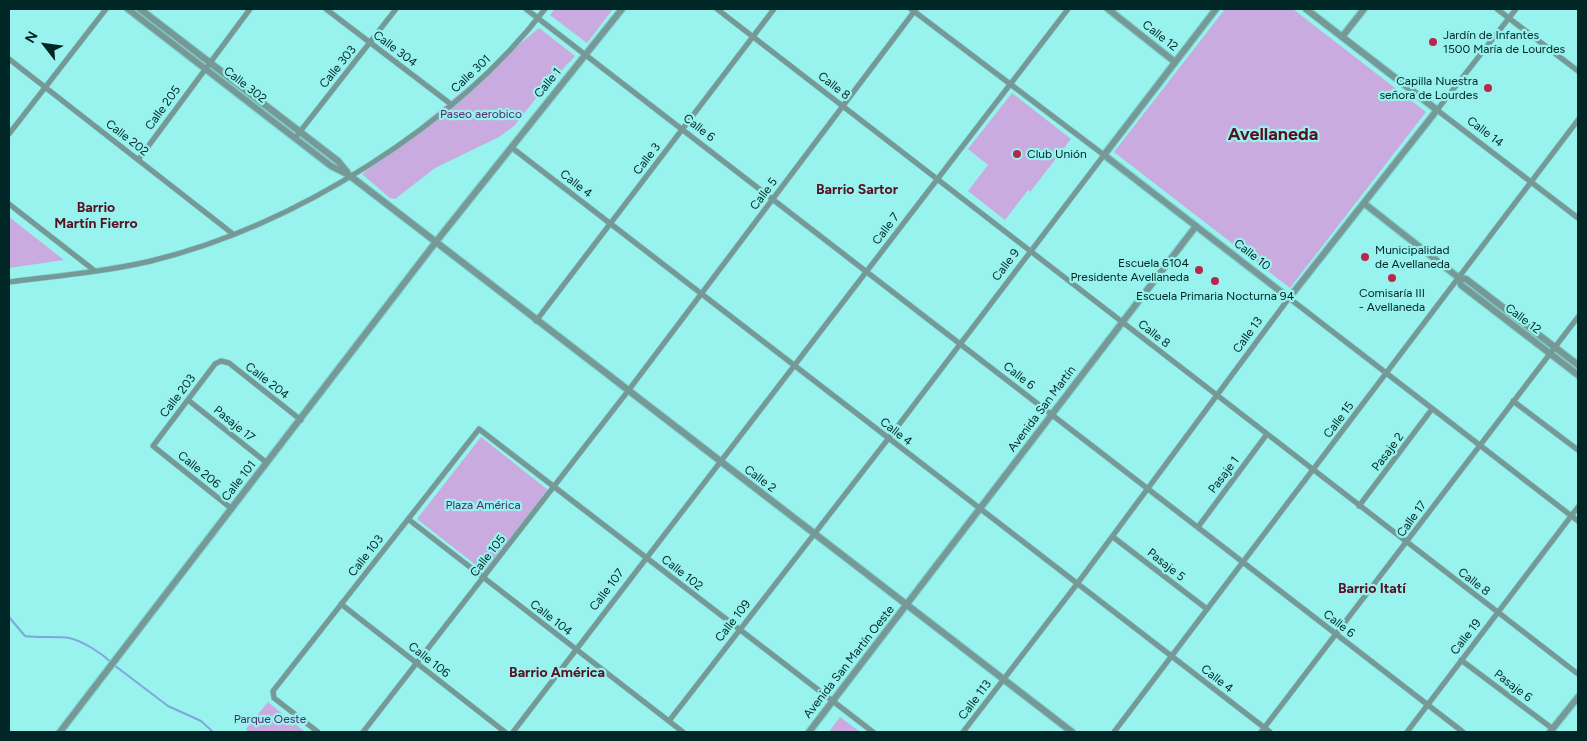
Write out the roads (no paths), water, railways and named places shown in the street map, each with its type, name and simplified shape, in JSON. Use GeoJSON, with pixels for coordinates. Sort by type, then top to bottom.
{"type":"FeatureCollection","features":[{"type":"Feature","properties":{"kind":"street"},"geometry":{"type":"LineString","coordinates":[[9,134],[106,9]]}},
{"type":"Feature","properties":{"kind":"street","name":"Calle 302"},"geometry":{"type":"LineString","coordinates":[[128,9],[338,161],[349,175]]}},
{"type":"Feature","properties":{"kind":"street","name":"Calle 302"},"geometry":{"type":"LineString","coordinates":[[140,9],[295,138],[332,166],[349,175],[435,242]]}},
{"type":"Feature","properties":{"kind":"street","name":"Calle 205"},"geometry":{"type":"LineString","coordinates":[[138,160],[250,9]]}},
{"type":"Feature","properties":{"kind":"street","name":"Calle 304"},"geometry":{"type":"LineString","coordinates":[[326,9],[452,105]]}},
{"type":"Feature","properties":{"kind":"street","name":"Calle 303"},"geometry":{"type":"LineString","coordinates":[[295,138],[396,9]]}},
{"type":"Feature","properties":{"kind":"street","name":"Calle 6"},"geometry":{"type":"LineString","coordinates":[[526,9],[774,198],[1463,732]]}},
{"type":"Feature","properties":{"kind":"street","name":"Calle 301"},"geometry":{"type":"LineString","coordinates":[[9,282],[95,271],[152,261],[233,234],[282,212],[402,143],[452,105],[498,64],[545,9]]}},
{"type":"Feature","properties":{"kind":"street","name":"Calle 1"},"geometry":{"type":"LineString","coordinates":[[435,242],[622,9]]}},
{"type":"Feature","properties":{"kind":"street","name":"Calle 8"},"geometry":{"type":"LineString","coordinates":[[718,9],[1578,674]]}},
{"type":"Feature","properties":{"kind":"street","name":"Calle 3"},"geometry":{"type":"LineString","coordinates":[[536,321],[774,9]]}},
{"type":"Feature","properties":{"kind":"street","name":"Calle 7"},"geometry":{"type":"LineString","coordinates":[[720,462],[1068,9]]}},
{"type":"Feature","properties":{"kind":"street","name":"Calle 12"},"geometry":{"type":"LineString","coordinates":[[1108,9],[1175,62]]}},
{"type":"Feature","properties":{"kind":"street","name":"Calle 9"},"geometry":{"type":"LineString","coordinates":[[814,534],[1216,9]]}},
{"type":"Feature","properties":{"kind":"street","name":"Calle 14"},"geometry":{"type":"LineString","coordinates":[[1306,9],[1578,218]]}},
{"type":"Feature","properties":{"kind":"street"},"geometry":{"type":"LineString","coordinates":[[1342,37],[1364,9]]}},
{"type":"Feature","properties":{"kind":"street"},"geometry":{"type":"LineString","coordinates":[[1497,9],[1578,71]]}},
{"type":"Feature","properties":{"kind":"street","name":"Calle 13"},"geometry":{"type":"LineString","coordinates":[[1004,679],[1149,489],[1289,298],[1365,204],[1516,9]]}},
{"type":"Feature","properties":{"kind":"street","name":"Calle 10"},"geometry":{"type":"LineString","coordinates":[[914,10],[1578,521]]}},
{"type":"Feature","properties":{"kind":"street","name":"Calle 5"},"geometry":{"type":"LineString","coordinates":[[628,391],[914,10]]}},
{"type":"Feature","properties":{"kind":"street","name":"Calle 202"},"geometry":{"type":"LineString","coordinates":[[9,59],[233,234]]}},
{"type":"Feature","properties":{"kind":"street","name":"Calle 15"},"geometry":{"type":"LineString","coordinates":[[1114,732],[1578,120]]}},
{"type":"Feature","properties":{"kind":"street","name":"Calle 4"},"geometry":{"type":"LineString","coordinates":[[511,147],[1171,656],[1263,730],[1270,732]]}},
{"type":"Feature","properties":{"kind":"street"},"geometry":{"type":"LineString","coordinates":[[9,204],[95,271]]}},
{"type":"Feature","properties":{"kind":"street","name":"Calle 12"},"geometry":{"type":"LineString","coordinates":[[1365,204],[1459,278],[1466,279],[1578,365]]}},
{"type":"Feature","properties":{"kind":"street","name":"Avenida San Martín"},"geometry":{"type":"LineString","coordinates":[[907,606],[1196,226]]}},
{"type":"Feature","properties":{"kind":"street","name":"Calle 2"},"geometry":{"type":"LineString","coordinates":[[435,242],[1072,732]]}},
{"type":"Feature","properties":{"kind":"street","name":"Calle 101"},"geometry":{"type":"LineString","coordinates":[[60,732],[301,420],[435,242]]}},
{"type":"Feature","properties":{"kind":"street","name":"Calle 12"},"geometry":{"type":"LineString","coordinates":[[1459,278],[1461,285],[1578,375]]}},
{"type":"Feature","properties":{"kind":"street","name":"Calle 17"},"geometry":{"type":"LineString","coordinates":[[1263,730],[1578,316]]}},
{"type":"Feature","properties":{"kind":"street","name":"Calle 204"},"geometry":{"type":"LineString","coordinates":[[221,361],[229,363],[301,420]]}},
{"type":"Feature","properties":{"kind":"street","name":"Calle 203"},"geometry":{"type":"LineString","coordinates":[[153,446],[215,364],[221,361]]}},
{"type":"Feature","properties":{"kind":"street","name":"Calle 105"},"geometry":{"type":"LineString","coordinates":[[363,732],[628,391]]}},
{"type":"Feature","properties":{"kind":"street","name":"Pasaje 17"},"geometry":{"type":"LineString","coordinates":[[188,400],[267,463]]}},
{"type":"Feature","properties":{"kind":"street"},"geometry":{"type":"LineString","coordinates":[[1513,402],[1578,450]]}},
{"type":"Feature","properties":{"kind":"street","name":"Pasaje 2"},"geometry":{"type":"LineString","coordinates":[[1360,506],[1432,409]]}},
{"type":"Feature","properties":{"kind":"street","name":"Calle 102"},"geometry":{"type":"LineString","coordinates":[[480,428],[873,732]]}},
{"type":"Feature","properties":{"kind":"street","name":"Calle 103"},"geometry":{"type":"LineString","coordinates":[[318,732],[274,698],[273,692],[480,428]]}},
{"type":"Feature","properties":{"kind":"street","name":"Pasaje 1"},"geometry":{"type":"LineString","coordinates":[[1198,527],[1266,434]]}},
{"type":"Feature","properties":{"kind":"street","name":"Calle 206"},"geometry":{"type":"LineString","coordinates":[[153,446],[232,509]]}},
{"type":"Feature","properties":{"kind":"street","name":"Calle 107"},"geometry":{"type":"LineString","coordinates":[[513,732],[645,557],[720,462]]}},
{"type":"Feature","properties":{"kind":"street","name":"Calle 19"},"geometry":{"type":"LineString","coordinates":[[1407,732],[1578,507]]}},
{"type":"Feature","properties":{"kind":"street","name":"Calle 104"},"geometry":{"type":"LineString","coordinates":[[408,520],[683,732]]}},
{"type":"Feature","properties":{"kind":"street","name":"Calle 109"},"geometry":{"type":"LineString","coordinates":[[668,721],[814,534]]}},
{"type":"Feature","properties":{"kind":"street","name":"Pasaje 5"},"geometry":{"type":"LineString","coordinates":[[1113,537],[1207,609]]}},
{"type":"Feature","properties":{"kind":"street","name":"Calle 106"},"geometry":{"type":"LineString","coordinates":[[341,604],[504,732]]}},
{"type":"Feature","properties":{"kind":"street","name":"Avenida San Martín Oeste"},"geometry":{"type":"LineString","coordinates":[[809,732],[907,606]]}},
{"type":"Feature","properties":{"kind":"street","name":"Pasaje 6"},"geometry":{"type":"LineString","coordinates":[[1461,660],[1552,731]]}},
{"type":"Feature","properties":{"kind":"street","name":"Calle 113"},"geometry":{"type":"LineString","coordinates":[[963,732],[1004,679]]}},
{"type":"Feature","properties":{"kind":"street"},"geometry":{"type":"LineString","coordinates":[[1552,731],[1578,697]]}},
{"type":"Feature","properties":{"kind":"waterway"},"geometry":{"type":"LineString","coordinates":[[9,617],[25,636],[69,638],[92,648],[111,662]]}},
{"type":"Feature","properties":{"kind":"waterway"},"geometry":{"type":"LineString","coordinates":[[114,665],[168,706],[201,721],[213,732]]}},
{"type":"Feature","properties":{"kind":"place","name":"Jardín de Infantes 1500 María de Lourdes"},"geometry":{"type":"Point","coordinates":[1433,42]}},
{"type":"Feature","properties":{"kind":"place","name":"Capilla Nuestra señora de Lourdes"},"geometry":{"type":"Point","coordinates":[1488,88]}},
{"type":"Feature","properties":{"kind":"place","name":"Club Unión"},"geometry":{"type":"Point","coordinates":[1017,154]}},
{"type":"Feature","properties":{"kind":"place","name":"Municipalidad de Avellaneda"},"geometry":{"type":"Point","coordinates":[1365,257]}},
{"type":"Feature","properties":{"kind":"place","name":"Escuela 6104 Presidente Avellaneda"},"geometry":{"type":"Point","coordinates":[1199,270]}},
{"type":"Feature","properties":{"kind":"place","name":"Comisaría III - Avellaneda"},"geometry":{"type":"Point","coordinates":[1392,278]}},
{"type":"Feature","properties":{"kind":"place","name":"Escuela Primaria Nocturna 94"},"geometry":{"type":"Point","coordinates":[1215,281]}},
{"type":"Feature","properties":{"kind":"district","name":"Avellaneda"},"geometry":{"type":"Point","coordinates":[1273,135]}},
{"type":"Feature","properties":{"kind":"district","name":"Barrio Sartor"},"geometry":{"type":"Point","coordinates":[857,190]}},
{"type":"Feature","properties":{"kind":"district","name":"Barrio Martín Fierro"},"geometry":{"type":"Point","coordinates":[96,216]}},
{"type":"Feature","properties":{"kind":"district","name":"Barrio Itatí"},"geometry":{"type":"Point","coordinates":[1372,589]}},
{"type":"Feature","properties":{"kind":"district","name":"Barrio América"},"geometry":{"type":"Point","coordinates":[557,673]}},
{"type":"Feature","properties":{"kind":"park label","name":"Paseo aerobico"},"geometry":{"type":"Point","coordinates":[481,114]}},
{"type":"Feature","properties":{"kind":"park label","name":"Plaza América"},"geometry":{"type":"Point","coordinates":[483,505]}},
{"type":"Feature","properties":{"kind":"park label","name":"Parque Oeste"},"geometry":{"type":"Point","coordinates":[270,719]}}]}
